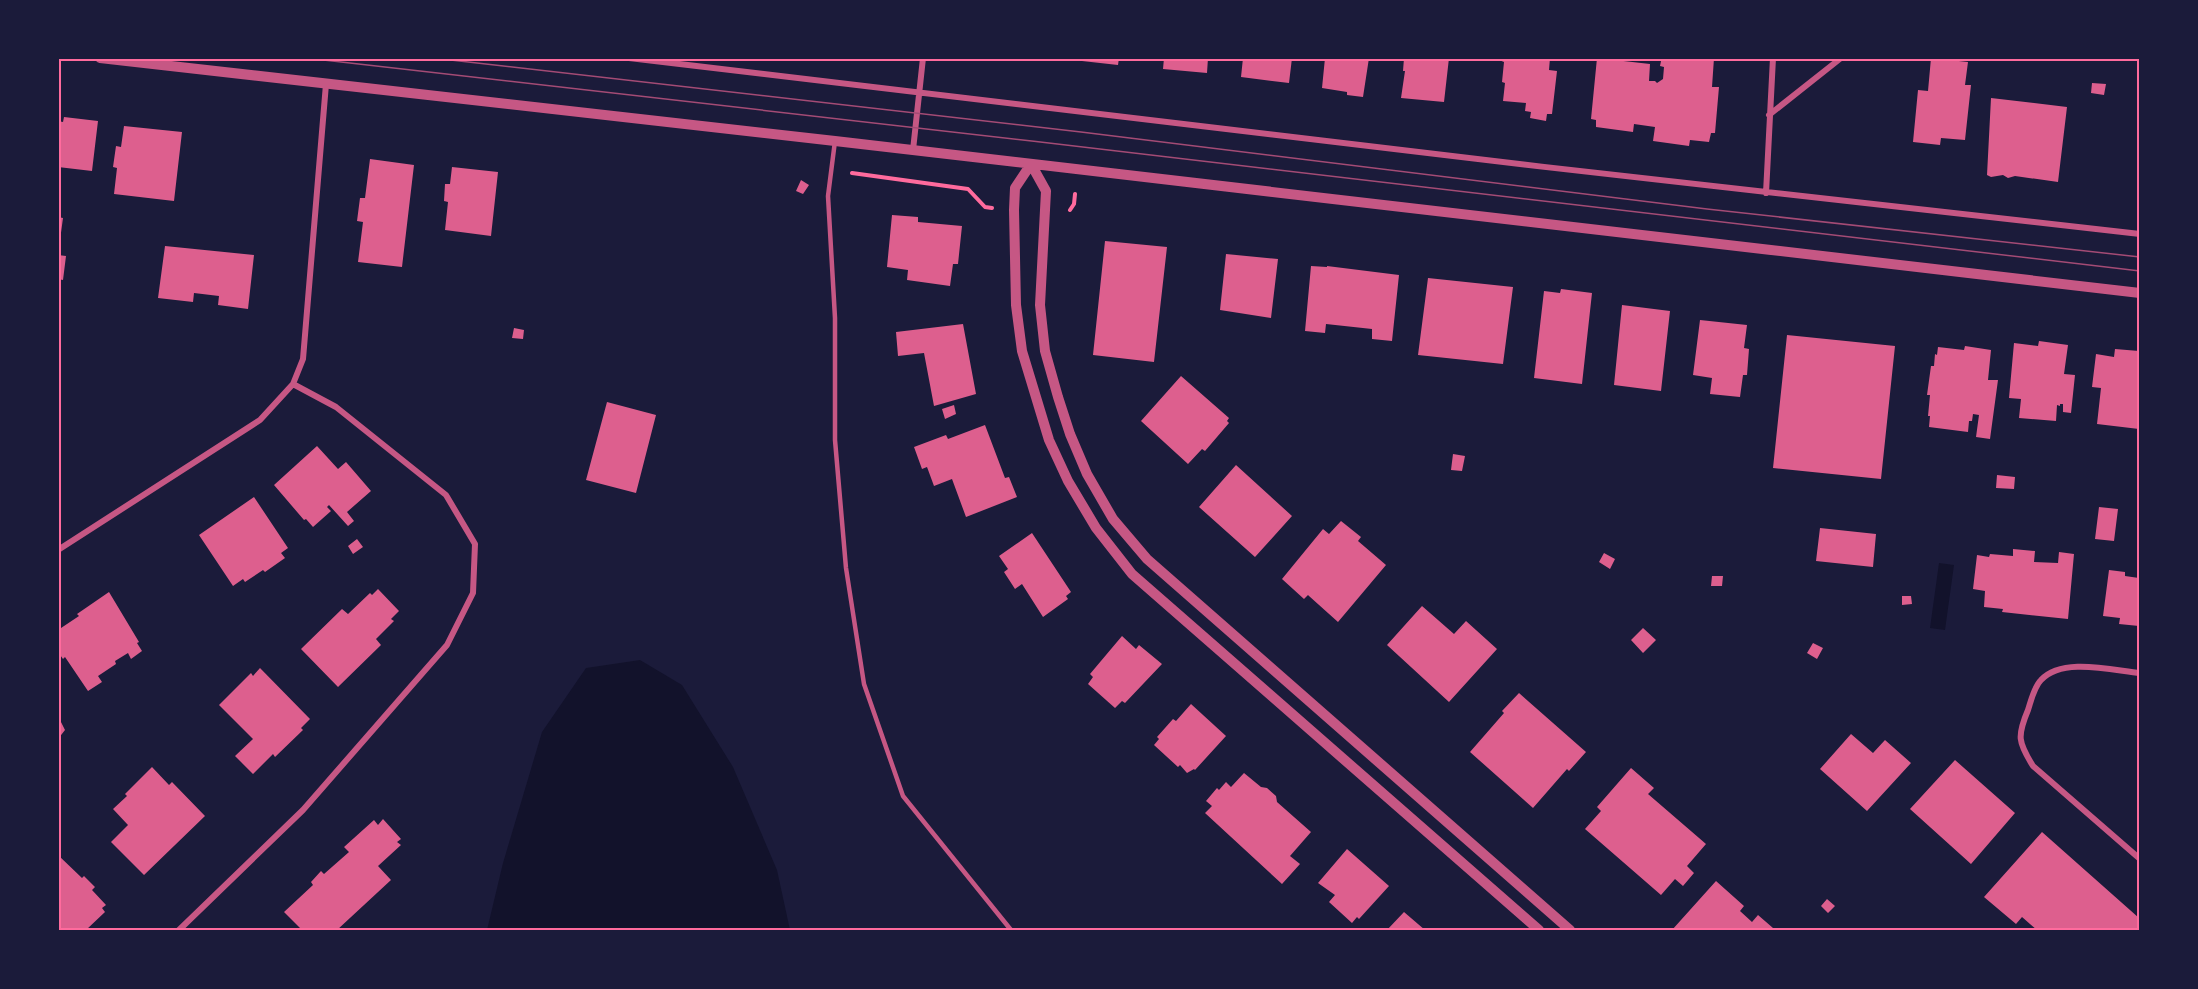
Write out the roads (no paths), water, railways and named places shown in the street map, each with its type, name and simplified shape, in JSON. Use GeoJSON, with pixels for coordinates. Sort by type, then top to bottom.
{"type":"FeatureCollection","features":[{"type":"Feature","properties":{"kind":"street"},"geometry":{"type":"LineString","coordinates":[[100,58],[2139,293]]}},
{"type":"Feature","properties":{"kind":"street"},"geometry":{"type":"LineString","coordinates":[[629,58],[1766,193],[2139,234]]}},
{"type":"Feature","properties":{"kind":"street"},"geometry":{"type":"LineString","coordinates":[[913,150],[923,58]]}},
{"type":"Feature","properties":{"kind":"street"},"geometry":{"type":"LineString","coordinates":[[1766,193],[1773,58]]}},
{"type":"Feature","properties":{"kind":"street"},"geometry":{"type":"LineString","coordinates":[[1769,115],[1841,58]]}},
{"type":"Feature","properties":{"kind":"street"},"geometry":{"type":"LineString","coordinates":[[58,550],[260,420],[293,384],[303,359],[326,84]]}},
{"type":"Feature","properties":{"kind":"street"},"geometry":{"type":"LineString","coordinates":[[1031,164],[1015,188],[1016,305],[1022,351],[1049,440],[1068,481],[1096,528],[1132,574],[1539,930]]}},
{"type":"Feature","properties":{"kind":"street"},"geometry":{"type":"LineString","coordinates":[[1031,164],[1046,191],[1040,305],[1044,351],[1070,434],[1087,474],[1113,519],[1147,559],[1570,930]]}},
{"type":"Feature","properties":{"kind":"street"},"geometry":{"type":"LineString","coordinates":[[179,930],[303,810],[447,645],[473,593],[475,544],[446,495],[336,406],[293,384]]}},
{"type":"Feature","properties":{"kind":"street"},"geometry":{"type":"LineString","coordinates":[[2139,673],[2074,666],[2052,670],[2039,681],[2020,728],[2021,747],[2033,766],[2139,859]]}},
{"type":"Feature","properties":{"kind":"lane"},"geometry":{"type":"LineString","coordinates":[[835,141],[828,196],[835,318],[835,440],[846,568],[864,684],[903,796],[1011,930]]}},
{"type":"Feature","properties":{"kind":"tram line"},"geometry":{"type":"LineString","coordinates":[[306,58],[2140,271]]}},
{"type":"Feature","properties":{"kind":"tram line"},"geometry":{"type":"LineString","coordinates":[[433,58],[1081,132],[1707,209],[2140,257]]}}]}
